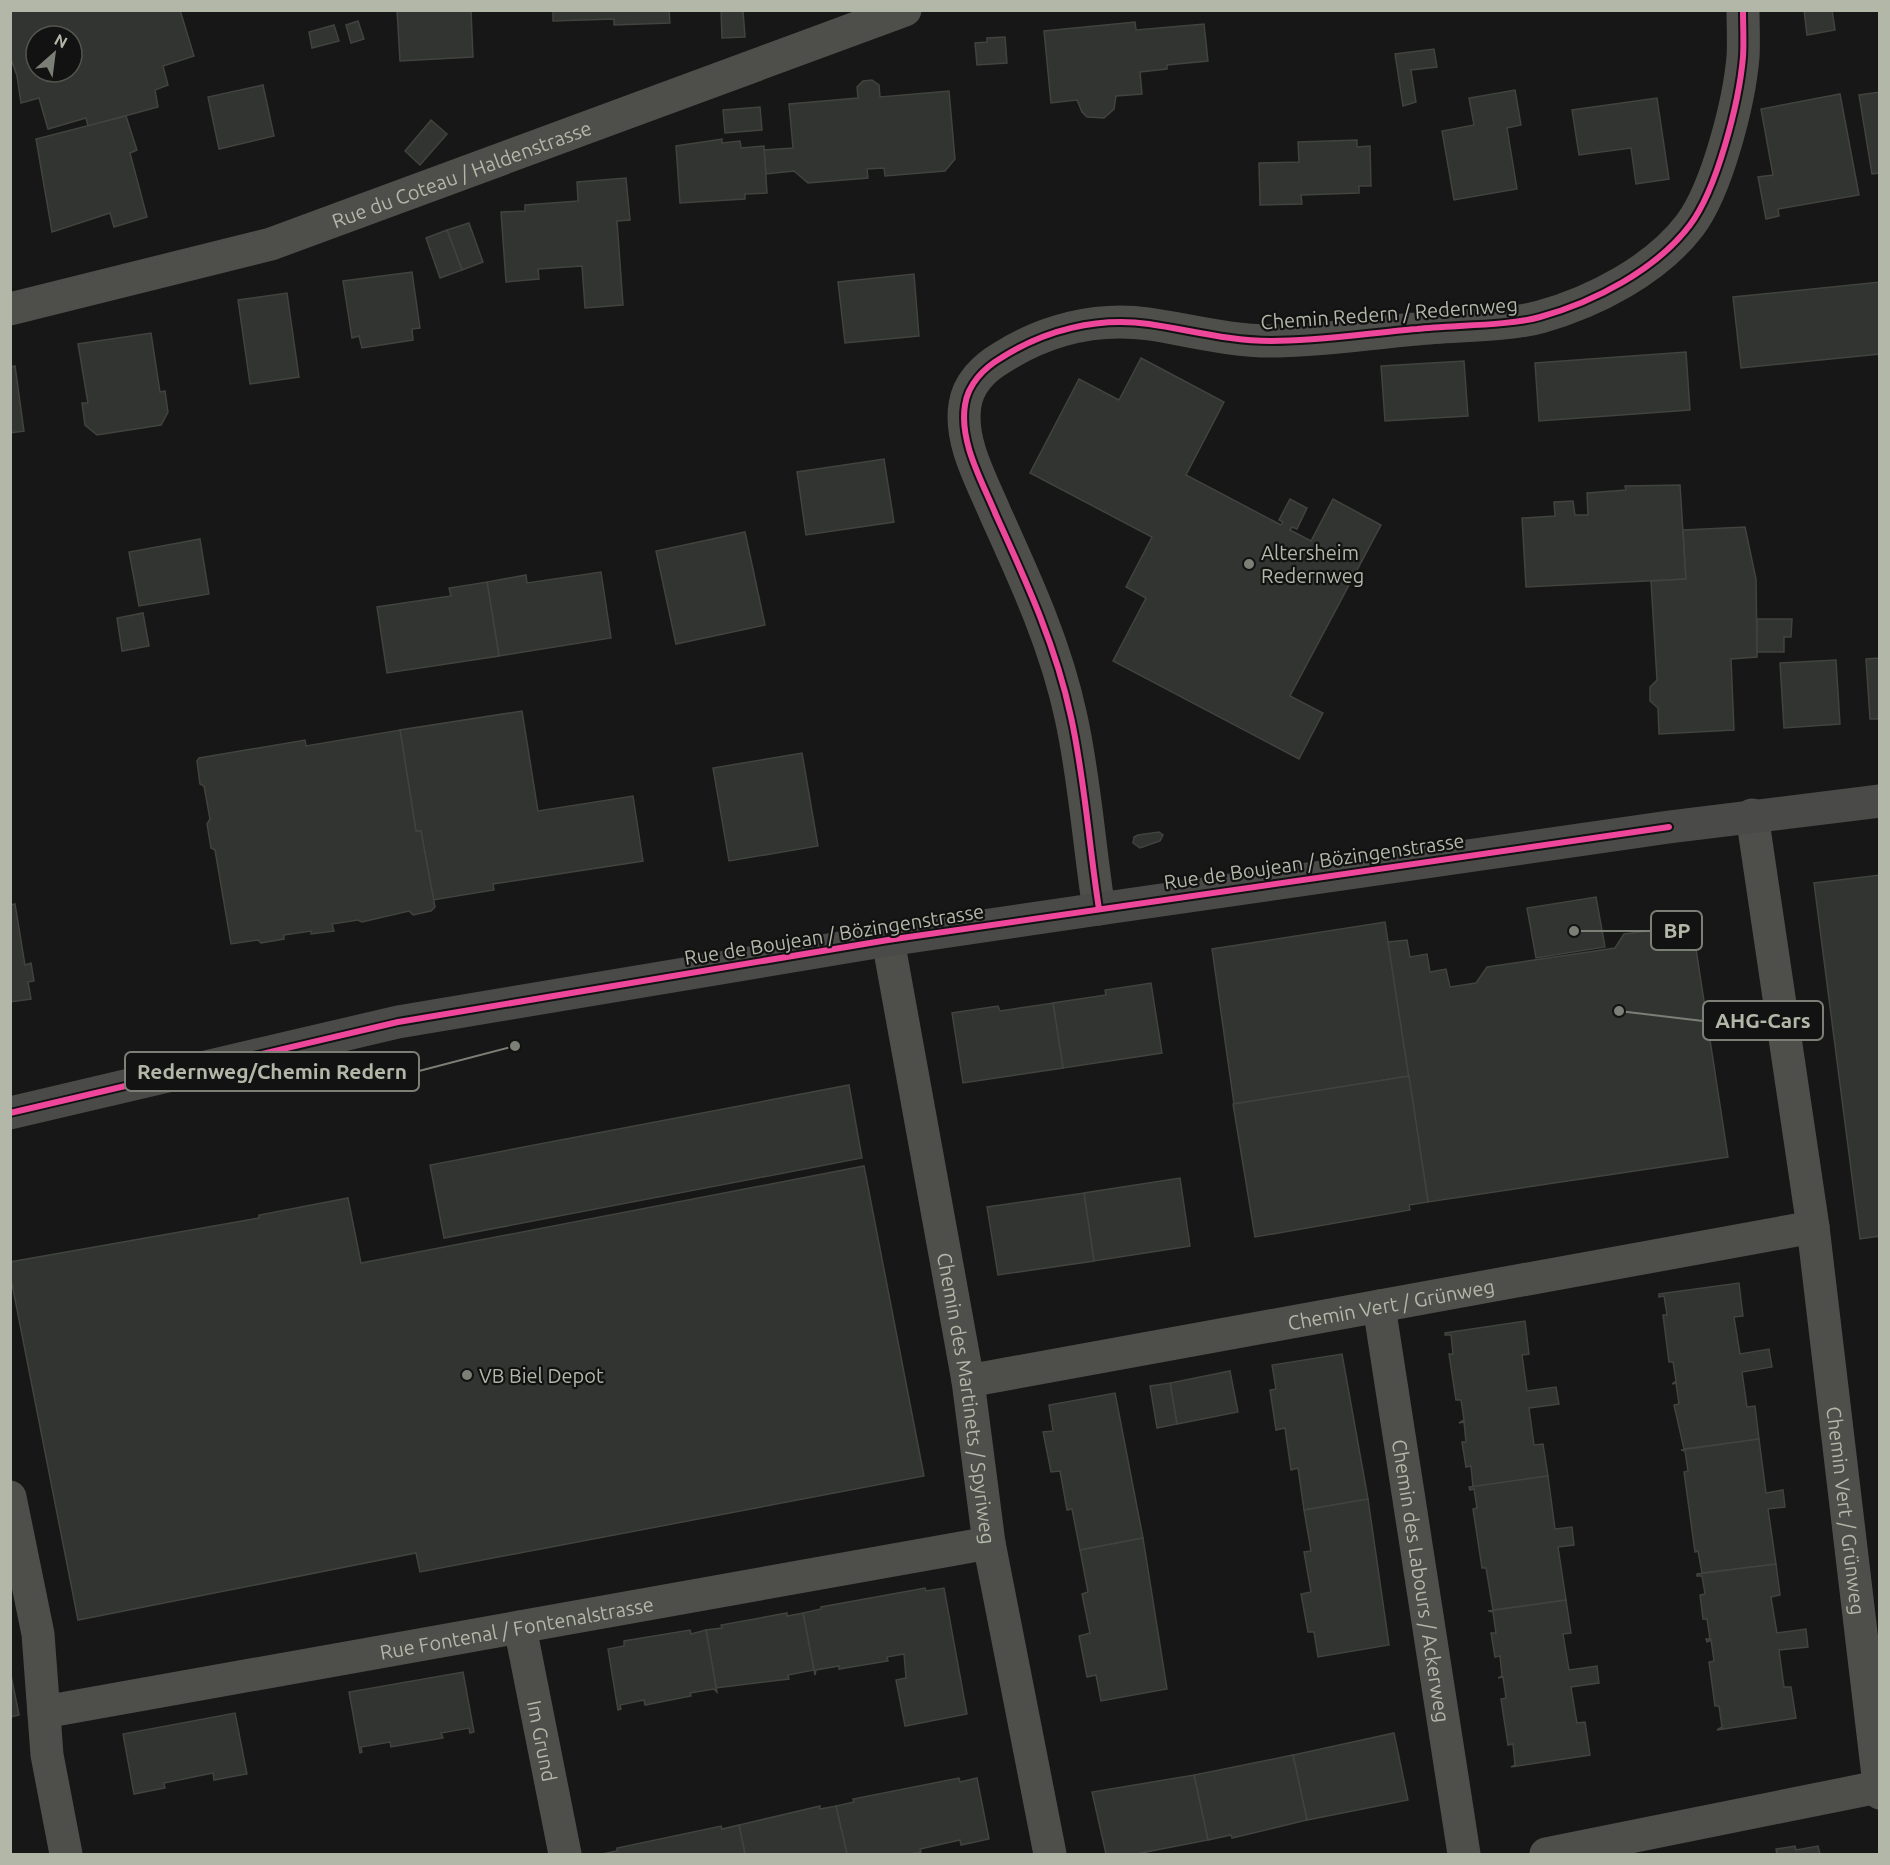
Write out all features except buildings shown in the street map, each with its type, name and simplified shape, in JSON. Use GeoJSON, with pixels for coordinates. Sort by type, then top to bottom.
{"type":"FeatureCollection","features":[{"type":"Feature","properties":{"kind":"main road","name":"Rue de Boujean / Bözingenstrasse"},"geometry":{"type":"LineString","coordinates":[[10,1113],[398,1022],[888,940],[1752,815],[1880,801]]}},
{"type":"Feature","properties":{"kind":"street","name":"Rue du Coteau / Haldenstrasse"},"geometry":{"type":"LineString","coordinates":[[10,309],[271,244],[905,10]]}},
{"type":"Feature","properties":{"kind":"street","name":"Chemin Redern / Redernweg"},"geometry":{"type":"LineString","coordinates":[[1099,909],[1072,720],[1041,617],[977,470],[964,429],[965,402],[972,385],[989,365],[1018,347],[1053,331],[1093,324],[1146,324],[1206,337],[1272,341],[1536,318],[1583,303],[1638,272],[1661,254],[1689,228],[1701,208],[1712,185],[1731,115],[1743,58],[1743,10]]}},
{"type":"Feature","properties":{"kind":"street","name":"Chemin Vert / Grünweg"},"geometry":{"type":"LineString","coordinates":[[1752,815],[1814,1227],[1879,1790]]}},
{"type":"Feature","properties":{"kind":"street","name":"Chemin des Martinets / Spyriweg"},"geometry":{"type":"LineString","coordinates":[[888,940],[968,1380],[989,1543],[1050,1854]]}},
{"type":"Feature","properties":{"kind":"street","name":"Chemin Vert / Grünweg"},"geometry":{"type":"LineString","coordinates":[[968,1380],[1814,1227]]}},
{"type":"Feature","properties":{"kind":"street","name":"Chemin des Labours / Ackerweg"},"geometry":{"type":"LineString","coordinates":[[1379,1306],[1464,1854]]}},
{"type":"Feature","properties":{"kind":"street"},"geometry":{"type":"LineString","coordinates":[[10,1497],[38,1634],[47,1755],[66,1854]]}},
{"type":"Feature","properties":{"kind":"street","name":"Rue Fontenal / Fontenalstrasse"},"geometry":{"type":"LineString","coordinates":[[44,1712],[989,1543]]}},
{"type":"Feature","properties":{"kind":"street","name":"Im Grund"},"geometry":{"type":"LineString","coordinates":[[520,1627],[565,1854]]}},
{"type":"Feature","properties":{"kind":"street"},"geometry":{"type":"LineString","coordinates":[[1546,1854],[1879,1790]]}},
{"type":"Feature","properties":{"kind":"cycle path"},"geometry":{"type":"LineString","coordinates":[[1099,909],[1080,765],[1065,691],[1049,639],[968,447],[965,433],[965,405],[978,377],[1001,358],[1018,348],[1053,333],[1090,324],[1129,322],[1240,339],[1307,340],[1527,320],[1561,311],[1602,293],[1642,270],[1660,256],[1690,225],[1700,209],[1718,168],[1737,98],[1743,57],[1743,10]]}},
{"type":"Feature","properties":{"kind":"cycle path"},"geometry":{"type":"LineString","coordinates":[[10,1113],[398,1022],[888,940],[1669,827]]}},
{"type":"Feature","properties":{"kind":"place","name":"Altersheim Redernweg"},"geometry":{"type":"Point","coordinates":[1249,564]}},
{"type":"Feature","properties":{"kind":"place","name":"BP"},"geometry":{"type":"Point","coordinates":[1574,931]}},
{"type":"Feature","properties":{"kind":"place","name":"AHG-Cars"},"geometry":{"type":"Point","coordinates":[1619,1011]}},
{"type":"Feature","properties":{"kind":"place","name":"Redernweg/Chemin Redern"},"geometry":{"type":"Point","coordinates":[515,1046]}},
{"type":"Feature","properties":{"kind":"place","name":"VB Biel Depot"},"geometry":{"type":"Point","coordinates":[467,1375]}}]}
